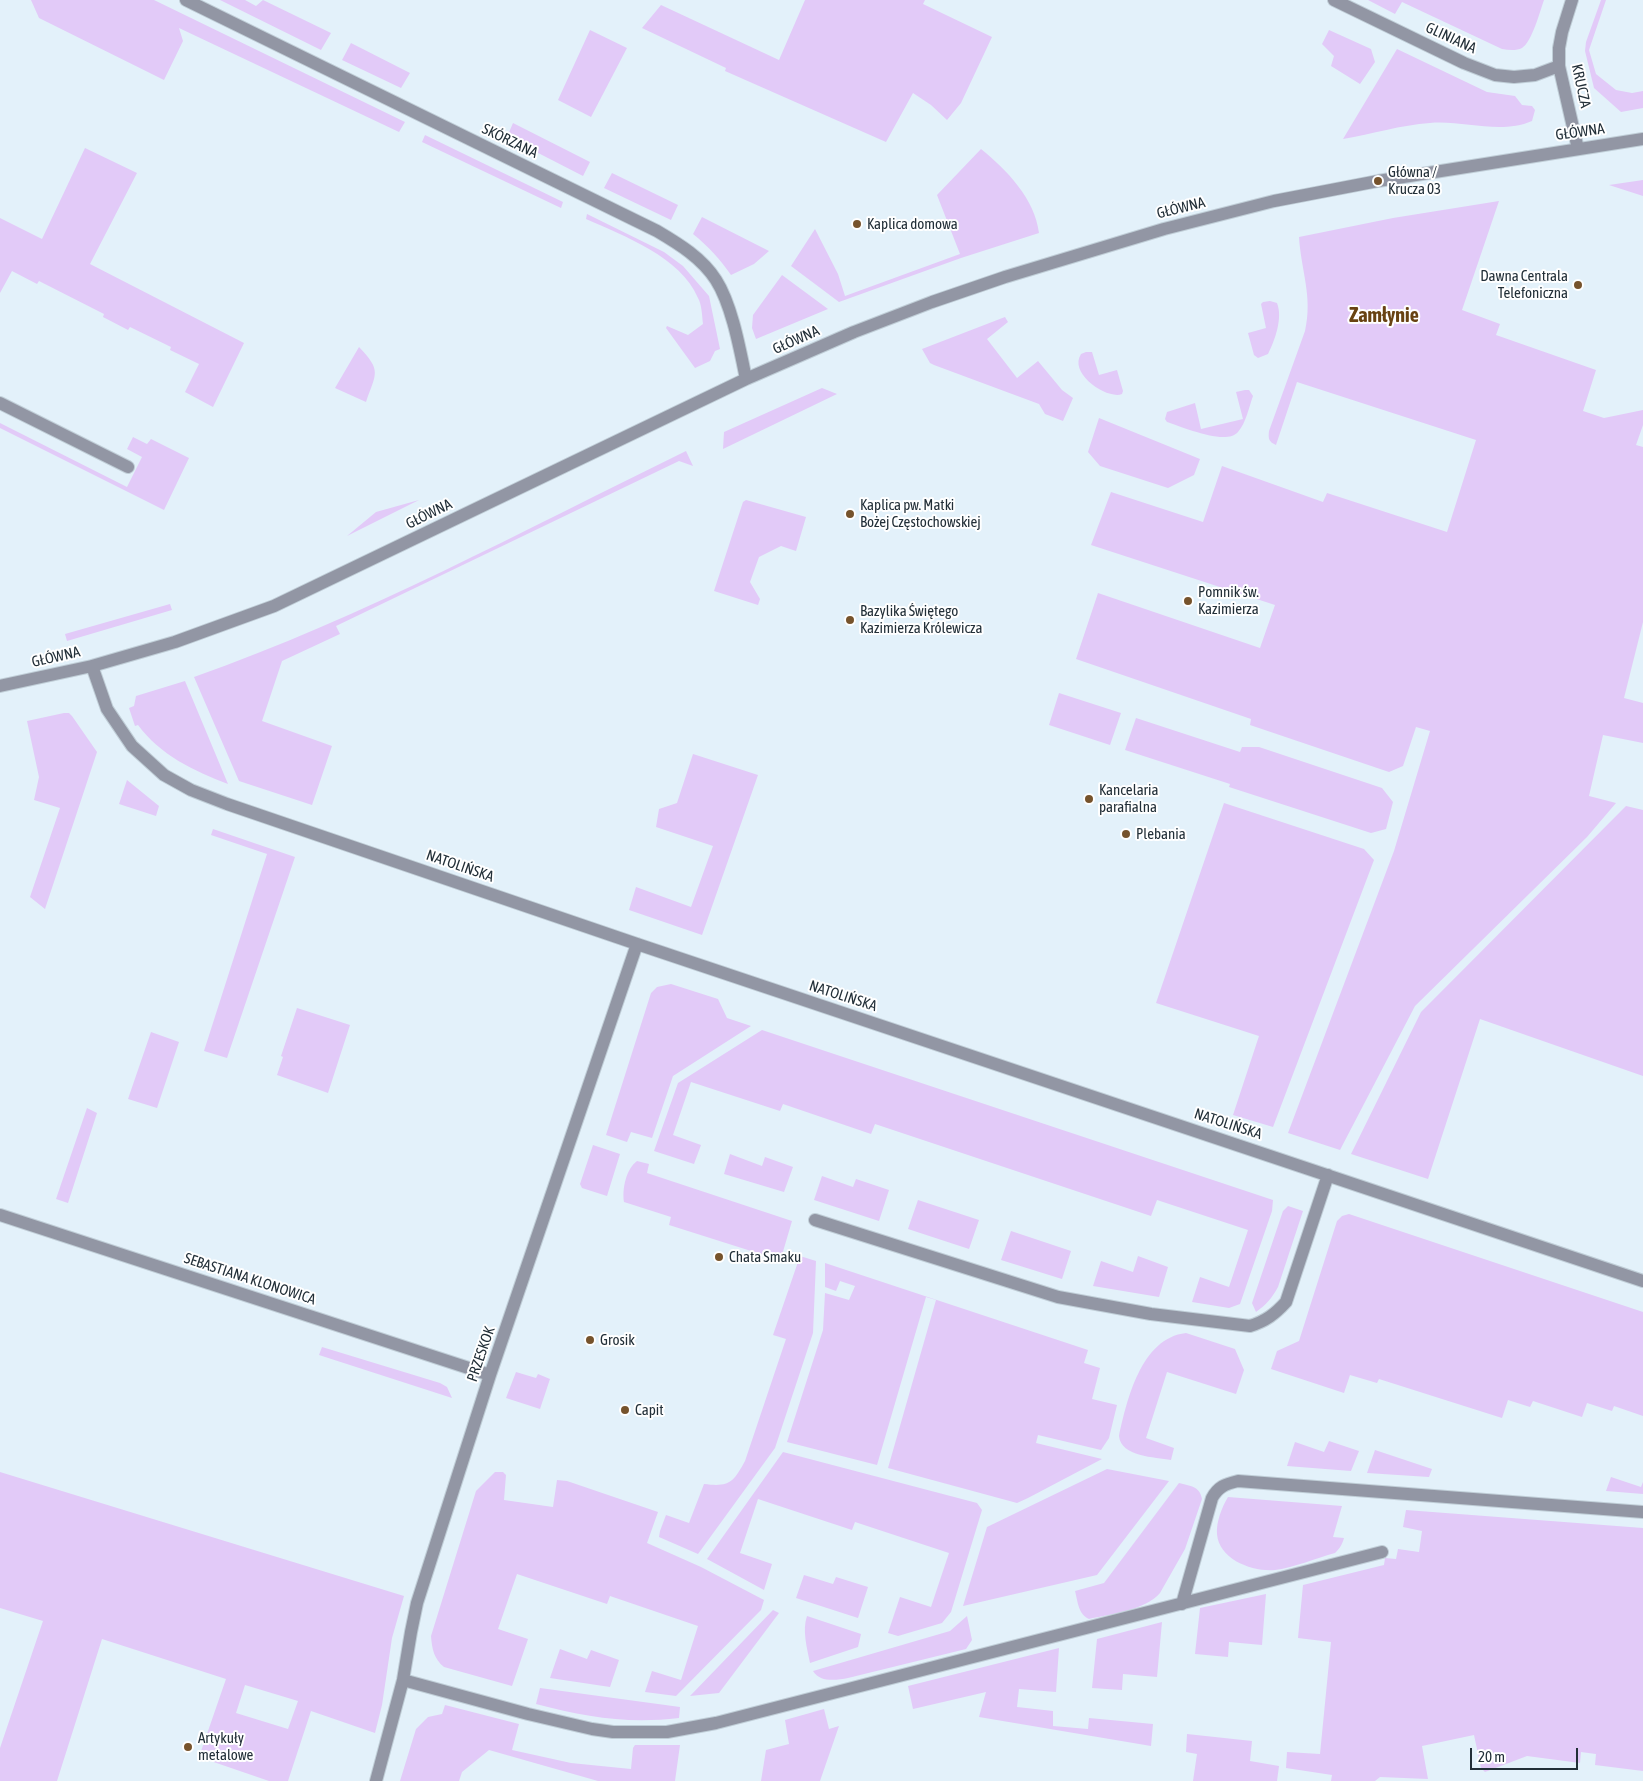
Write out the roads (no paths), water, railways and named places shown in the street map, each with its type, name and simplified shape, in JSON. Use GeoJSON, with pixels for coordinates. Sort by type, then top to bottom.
{"type":"FeatureCollection","features":[{"type":"Feature","properties":{"kind":"street","name":"SKÓRZANA"},"geometry":{"type":"LineString","coordinates":[[186,0],[657,230],[683,247],[716,280],[732,323],[746,379]]}},
{"type":"Feature","properties":{"kind":"street","name":"GLINIANA"},"geometry":{"type":"LineString","coordinates":[[1334,0],[1464,63],[1495,75],[1514,77],[1535,75],[1559,66]]}},
{"type":"Feature","properties":{"kind":"street","name":"KRUCZA"},"geometry":{"type":"LineString","coordinates":[[1572,0],[1562,32],[1559,48],[1559,66],[1578,149]]}},
{"type":"Feature","properties":{"kind":"street","name":"GŁÓWNA"},"geometry":{"type":"LineString","coordinates":[[0,686],[92,666],[176,642],[274,606],[746,379],[854,332],[932,302],[1074,255],[1164,229],[1274,202],[1378,181],[1643,140]]}},
{"type":"Feature","properties":{"kind":"street"},"geometry":{"type":"LineString","coordinates":[[0,403],[128,467]]}},
{"type":"Feature","properties":{"kind":"street","name":"NATOLIŃSKA"},"geometry":{"type":"LineString","coordinates":[[92,666],[107,709],[132,746],[164,775],[191,790],[227,804],[638,944],[1643,1281]]}},
{"type":"Feature","properties":{"kind":"street","name":"PRZESKOK"},"geometry":{"type":"LineString","coordinates":[[376,1781],[403,1680],[417,1603],[490,1375],[638,944]]}},
{"type":"Feature","properties":{"kind":"street"},"geometry":{"type":"LineString","coordinates":[[815,1220],[1058,1297],[1151,1314],[1250,1326],[1264,1322],[1286,1302],[1328,1175]]}},
{"type":"Feature","properties":{"kind":"street","name":"SEBASTIANA KLONOWICA"},"geometry":{"type":"LineString","coordinates":[[0,1215],[490,1375]]}},
{"type":"Feature","properties":{"kind":"street"},"geometry":{"type":"LineString","coordinates":[[1182,1604],[1212,1498],[1223,1485],[1238,1481],[1643,1512]]}},
{"type":"Feature","properties":{"kind":"street"},"geometry":{"type":"LineString","coordinates":[[403,1680],[528,1714],[592,1729],[613,1732],[667,1732],[716,1723],[1382,1552]]}},
{"type":"Feature","properties":{"kind":"place","name":"Główna / Krucza 03"},"geometry":{"type":"Point","coordinates":[1378,181]}},
{"type":"Feature","properties":{"kind":"place","name":"Kaplica domowa"},"geometry":{"type":"Point","coordinates":[857,224]}},
{"type":"Feature","properties":{"kind":"place","name":"Dawna Centrala Telefoniczna"},"geometry":{"type":"Point","coordinates":[1578,285]}},
{"type":"Feature","properties":{"kind":"place","name":"Kaplica pw. Matki Bożej Częstochowskiej"},"geometry":{"type":"Point","coordinates":[850,514]}},
{"type":"Feature","properties":{"kind":"place","name":"Pomnik św. Kazimierza"},"geometry":{"type":"Point","coordinates":[1188,601]}},
{"type":"Feature","properties":{"kind":"place","name":"Bazylika Świętego Kazimierza Królewicza"},"geometry":{"type":"Point","coordinates":[850,620]}},
{"type":"Feature","properties":{"kind":"place","name":"Kancelaria parafialna"},"geometry":{"type":"Point","coordinates":[1089,799]}},
{"type":"Feature","properties":{"kind":"place","name":"Plebania"},"geometry":{"type":"Point","coordinates":[1126,834]}},
{"type":"Feature","properties":{"kind":"place","name":"Chata Smaku"},"geometry":{"type":"Point","coordinates":[719,1257]}},
{"type":"Feature","properties":{"kind":"place","name":"Grosik"},"geometry":{"type":"Point","coordinates":[590,1340]}},
{"type":"Feature","properties":{"kind":"place","name":"Capit"},"geometry":{"type":"Point","coordinates":[625,1410]}},
{"type":"Feature","properties":{"kind":"place","name":"Artykuły metalowe"},"geometry":{"type":"Point","coordinates":[188,1747]}},
{"type":"Feature","properties":{"kind":"district","name":"Zamłynie"},"geometry":{"type":"Point","coordinates":[1384,316]}}]}
